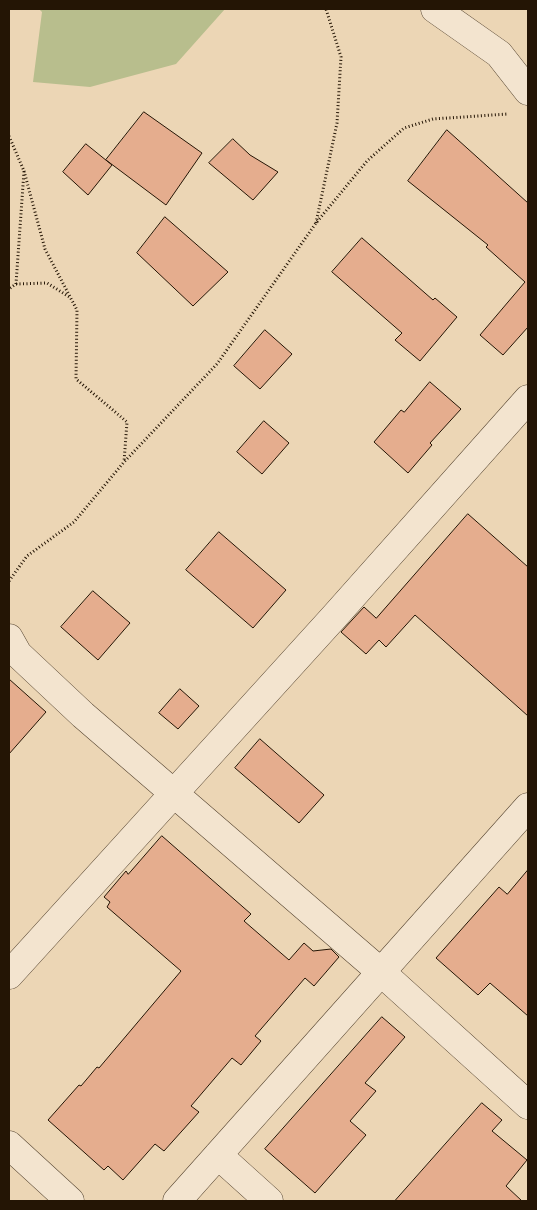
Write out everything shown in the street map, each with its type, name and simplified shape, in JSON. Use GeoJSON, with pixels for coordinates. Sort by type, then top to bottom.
{"type":"FeatureCollection","features":[{"type":"Feature","properties":{"kind":"street"},"geometry":{"type":"LineString","coordinates":[[435,9],[499,54],[528,91]]}},
{"type":"Feature","properties":{"kind":"street"},"geometry":{"type":"LineString","coordinates":[[9,975],[334,618],[528,399]]}},
{"type":"Feature","properties":{"kind":"street"},"geometry":{"type":"LineString","coordinates":[[9,638],[18,654],[54,688],[382,973],[528,1105]]}},
{"type":"Feature","properties":{"kind":"street"},"geometry":{"type":"LineString","coordinates":[[178,1201],[528,807]]}},
{"type":"Feature","properties":{"kind":"street"},"geometry":{"type":"LineString","coordinates":[[9,1146],[70,1201]]}},
{"type":"Feature","properties":{"kind":"street"},"geometry":{"type":"LineString","coordinates":[[218,1155],[269,1201]]}},
{"type":"Feature","properties":{"kind":"path"},"geometry":{"type":"LineString","coordinates":[[316,223],[337,123],[341,56],[326,9]]}},
{"type":"Feature","properties":{"kind":"path"},"geometry":{"type":"LineString","coordinates":[[9,581],[28,556],[74,522],[124,462],[217,364],[316,223],[367,161],[404,128],[433,118],[509,114]]}},
{"type":"Feature","properties":{"kind":"path"},"geometry":{"type":"LineString","coordinates":[[9,136],[24,171],[44,249],[77,310],[76,379],[127,422],[124,462]]}},
{"type":"Feature","properties":{"kind":"path"},"geometry":{"type":"LineString","coordinates":[[16,284],[24,171]]}},
{"type":"Feature","properties":{"kind":"path"},"geometry":{"type":"LineString","coordinates":[[9,289],[16,284],[47,282],[71,298]]}},
{"type":"Feature","properties":{"kind":"green space"},"geometry":{"type":"Polygon","coordinates":[[[39,9],[225,9],[176,64],[90,87],[33,82],[42,12],[39,9]]]}},
{"type":"Feature","properties":{"kind":"building"},"geometry":{"type":"Polygon","coordinates":[[[144,112],[202,153],[166,205],[106,160],[144,112]]]}},
{"type":"Feature","properties":{"kind":"building"},"geometry":{"type":"Polygon","coordinates":[[[447,130],[528,203],[528,327],[503,355],[480,335],[525,282],[486,247],[488,245],[408,181],[447,130]]]}},
{"type":"Feature","properties":{"kind":"building"},"geometry":{"type":"Polygon","coordinates":[[[233,139],[250,155],[278,172],[253,200],[209,163],[233,139]]]}},
{"type":"Feature","properties":{"kind":"building"},"geometry":{"type":"Polygon","coordinates":[[[86,144],[112,165],[88,195],[63,172],[86,144]]]}},
{"type":"Feature","properties":{"kind":"building"},"geometry":{"type":"Polygon","coordinates":[[[165,217],[228,272],[193,306],[137,253],[165,217]]]}},
{"type":"Feature","properties":{"kind":"building"},"geometry":{"type":"Polygon","coordinates":[[[362,238],[433,300],[435,298],[457,317],[420,361],[395,340],[402,333],[332,272],[362,238]]]}},
{"type":"Feature","properties":{"kind":"building"},"geometry":{"type":"Polygon","coordinates":[[[265,330],[292,354],[260,389],[234,366],[265,330]]]}},
{"type":"Feature","properties":{"kind":"building"},"geometry":{"type":"Polygon","coordinates":[[[430,382],[461,409],[430,443],[432,445],[408,473],[374,442],[401,410],[404,412],[430,382]]]}},
{"type":"Feature","properties":{"kind":"building"},"geometry":{"type":"Polygon","coordinates":[[[264,421],[289,443],[262,474],[237,452],[264,421]]]}},
{"type":"Feature","properties":{"kind":"building"},"geometry":{"type":"Polygon","coordinates":[[[468,514],[528,567],[528,716],[415,615],[386,647],[379,640],[366,654],[341,632],[364,607],[376,618],[468,514]]]}},
{"type":"Feature","properties":{"kind":"building"},"geometry":{"type":"Polygon","coordinates":[[[219,532],[286,590],[253,628],[186,570],[219,532]]]}},
{"type":"Feature","properties":{"kind":"building"},"geometry":{"type":"Polygon","coordinates":[[[93,591],[130,623],[98,660],[61,627],[93,591]]]}},
{"type":"Feature","properties":{"kind":"building"},"geometry":{"type":"Polygon","coordinates":[[[9,679],[46,712],[9,754],[9,679]]]}},
{"type":"Feature","properties":{"kind":"building"},"geometry":{"type":"Polygon","coordinates":[[[180,689],[199,706],[178,729],[159,713],[180,689]]]}},
{"type":"Feature","properties":{"kind":"building"},"geometry":{"type":"Polygon","coordinates":[[[260,739],[324,795],[299,823],[235,768],[260,739]]]}},
{"type":"Feature","properties":{"kind":"building"},"geometry":{"type":"Polygon","coordinates":[[[162,836],[251,914],[244,921],[289,960],[304,943],[313,951],[331,949],[339,957],[314,986],[305,978],[255,1036],[261,1041],[241,1065],[232,1058],[191,1106],[199,1112],[164,1151],[155,1144],[123,1180],[108,1166],[104,1170],[48,1120],[79,1085],[81,1086],[97,1067],[99,1068],[181,971],[107,907],[110,902],[104,897],[126,871],[128,874],[162,836]]]}},
{"type":"Feature","properties":{"kind":"building"},"geometry":{"type":"Polygon","coordinates":[[[528,870],[528,1016],[490,983],[478,995],[436,958],[499,887],[507,894],[528,870]]]}},
{"type":"Feature","properties":{"kind":"building"},"geometry":{"type":"Polygon","coordinates":[[[382,1017],[405,1037],[365,1083],[376,1091],[350,1121],[366,1135],[315,1193],[265,1149],[382,1017]]]}},
{"type":"Feature","properties":{"kind":"building"},"geometry":{"type":"Polygon","coordinates":[[[482,1103],[502,1120],[492,1131],[527,1160],[506,1186],[522,1201],[395,1201],[482,1103]]]}}]}
